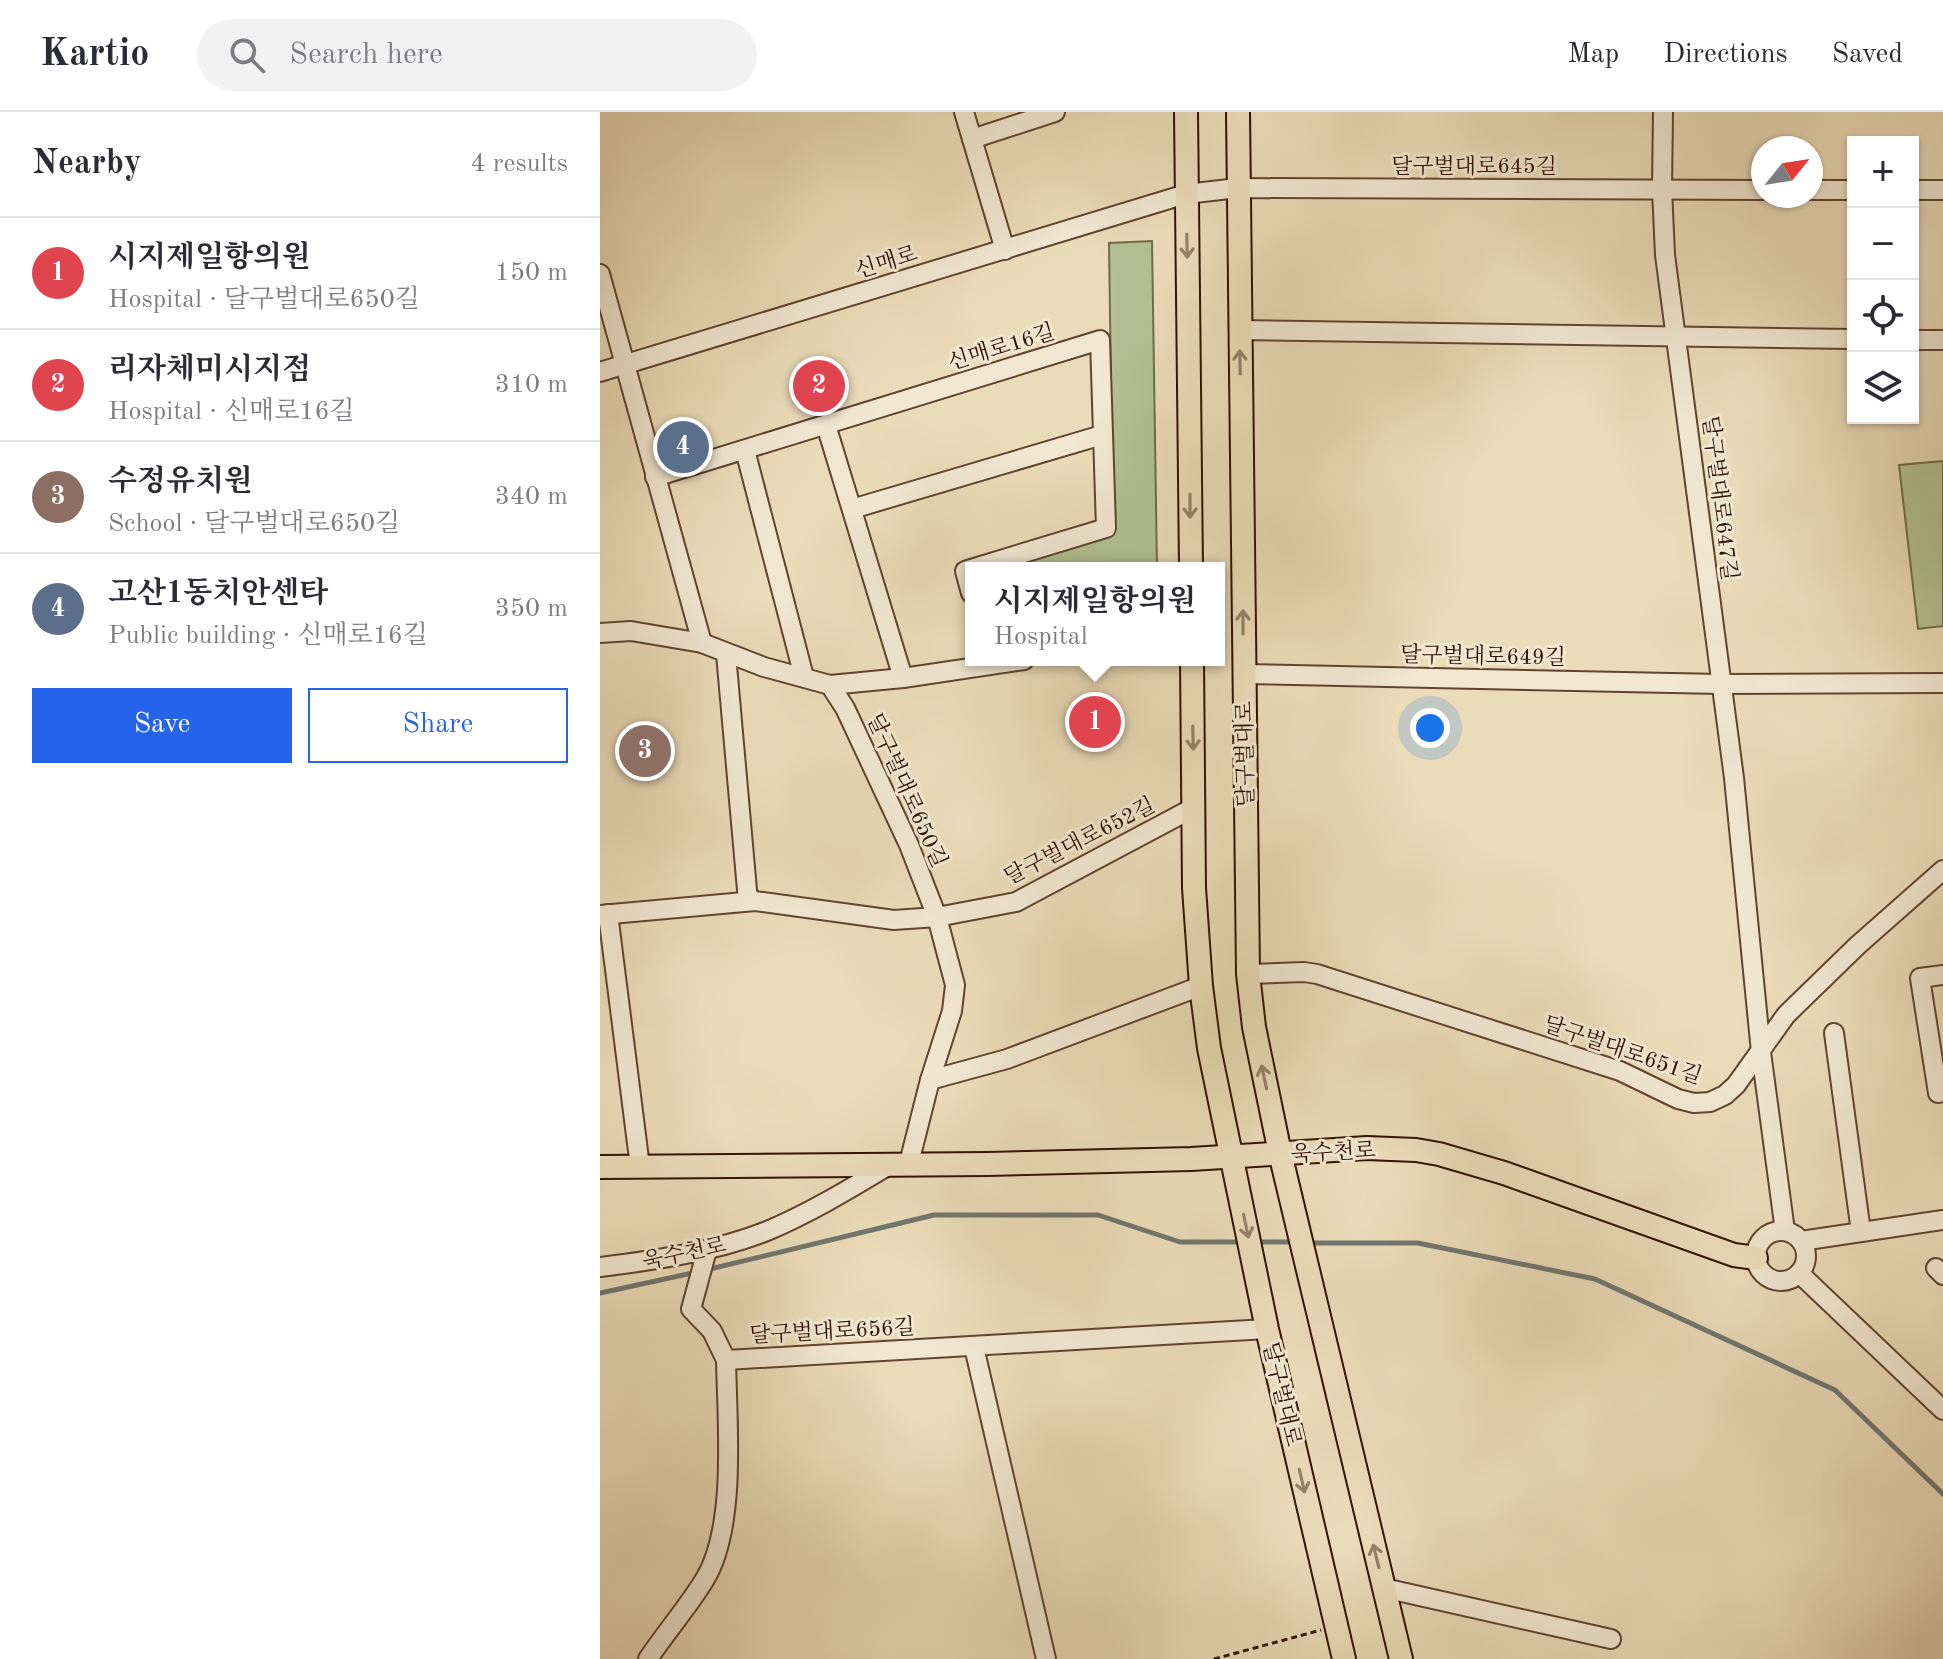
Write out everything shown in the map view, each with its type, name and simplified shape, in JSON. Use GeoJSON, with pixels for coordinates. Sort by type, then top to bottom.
{"type":"FeatureCollection","features":[{"type":"Feature","properties":{"kind":"main road"},"geometry":{"type":"LineString","coordinates":[[1186,112],[1191,562]]}},
{"type":"Feature","properties":{"kind":"main road","name":"달구벌대로"},"geometry":{"type":"LineString","coordinates":[[1238,112],[1248,974],[1254,1027],[1280,1153],[1384,1588]]}},
{"type":"Feature","properties":{"kind":"main road","name":"달구벌대로"},"geometry":{"type":"LineString","coordinates":[[1192,666],[1194,888],[1209,1048],[1267,1329],[1344,1659]]}},
{"type":"Feature","properties":{"kind":"main road","name":"욱수천로"},"geometry":{"type":"LineString","coordinates":[[600,1167],[988,1164],[1231,1157],[1367,1148],[1439,1154],[1504,1173],[1734,1255],[1756,1258]]}},
{"type":"Feature","properties":{"kind":"main road"},"geometry":{"type":"LineString","coordinates":[[1384,1588],[1401,1659]]}},
{"type":"Feature","properties":{"kind":"street"},"geometry":{"type":"LineString","coordinates":[[964,112],[1005,250]]}},
{"type":"Feature","properties":{"kind":"street"},"geometry":{"type":"LineString","coordinates":[[972,139],[1055,112]]}},
{"type":"Feature","properties":{"kind":"street","name":"달구벌대로647길"},"geometry":{"type":"LineString","coordinates":[[1663,112],[1665,255],[1721,684]]}},
{"type":"Feature","properties":{"kind":"street","name":"달구벌대로645길"},"geometry":{"type":"LineString","coordinates":[[1186,194],[1238,188],[1751,190]]}},
{"type":"Feature","properties":{"kind":"street"},"geometry":{"type":"LineString","coordinates":[[1823,190],[1847,190]]}},
{"type":"Feature","properties":{"kind":"street"},"geometry":{"type":"LineString","coordinates":[[1919,190],[1943,190]]}},
{"type":"Feature","properties":{"kind":"street","name":"신매로"},"geometry":{"type":"LineString","coordinates":[[600,372],[1186,194]]}},
{"type":"Feature","properties":{"kind":"street"},"geometry":{"type":"LineString","coordinates":[[600,274],[702,643]]}},
{"type":"Feature","properties":{"kind":"street"},"geometry":{"type":"LineString","coordinates":[[1240,330],[1675,326],[1847,339]]}},
{"type":"Feature","properties":{"kind":"street","name":"신매로16길"},"geometry":{"type":"LineString","coordinates":[[655,477],[1100,340],[1106,528],[993,562]]}},
{"type":"Feature","properties":{"kind":"street"},"geometry":{"type":"LineString","coordinates":[[1919,340],[1943,340]]}},
{"type":"Feature","properties":{"kind":"street"},"geometry":{"type":"LineString","coordinates":[[826,425],[903,678]]}},
{"type":"Feature","properties":{"kind":"street"},"geometry":{"type":"LineString","coordinates":[[852,509],[1102,435]]}},
{"type":"Feature","properties":{"kind":"street"},"geometry":{"type":"LineString","coordinates":[[745,450],[804,677]]}},
{"type":"Feature","properties":{"kind":"street","name":"달구벌대로650길"},"geometry":{"type":"LineString","coordinates":[[600,633],[631,631],[702,643],[726,654],[830,685],[903,678],[973,666]]}},
{"type":"Feature","properties":{"kind":"street"},"geometry":{"type":"LineString","coordinates":[[726,654],[748,901]]}},
{"type":"Feature","properties":{"kind":"street","name":"달구벌대로649길"},"geometry":{"type":"LineString","coordinates":[[1243,674],[1721,684],[1943,683]]}},
{"type":"Feature","properties":{"kind":"street"},"geometry":{"type":"LineString","coordinates":[[1721,684],[1734,778],[1761,1052],[1793,1236],[1806,1254],[1799,1273],[1790,1280],[1774,1280],[1760,1271],[1756,1258],[1762,1239],[1776,1231],[1793,1236],[1861,1232],[1943,1220]]}},
{"type":"Feature","properties":{"kind":"street","name":"달구벌대로650길"},"geometry":{"type":"LineString","coordinates":[[830,685],[845,708],[909,845],[937,917]]}},
{"type":"Feature","properties":{"kind":"street","name":"달구벌대로652길"},"geometry":{"type":"LineString","coordinates":[[604,914],[748,901],[894,920],[937,917],[1016,902],[1193,808]]}},
{"type":"Feature","properties":{"kind":"street","name":"달구벌대로651길"},"geometry":{"type":"LineString","coordinates":[[1248,974],[1317,974],[1620,1071],[1678,1099],[1694,1103],[1710,1102],[1725,1095],[1761,1052],[1786,1015],[1858,945],[1943,870]]}},
{"type":"Feature","properties":{"kind":"street"},"geometry":{"type":"LineString","coordinates":[[604,914],[640,1167]]}},
{"type":"Feature","properties":{"kind":"street"},"geometry":{"type":"LineString","coordinates":[[901,1163],[956,998],[937,917]]}},
{"type":"Feature","properties":{"kind":"street"},"geometry":{"type":"LineString","coordinates":[[1940,1099],[1920,978],[1943,975]]}},
{"type":"Feature","properties":{"kind":"street"},"geometry":{"type":"LineString","coordinates":[[930,1080],[1007,1059],[1201,986]]}},
{"type":"Feature","properties":{"kind":"street"},"geometry":{"type":"LineString","coordinates":[[1834,1033],[1861,1232]]}},
{"type":"Feature","properties":{"kind":"street","name":"욱수천로"},"geometry":{"type":"LineString","coordinates":[[600,1267],[707,1250],[767,1231],[901,1163]]}},
{"type":"Feature","properties":{"kind":"street"},"geometry":{"type":"LineString","coordinates":[[707,1250],[691,1309],[712,1331],[726,1360]]}},
{"type":"Feature","properties":{"kind":"street"},"geometry":{"type":"LineString","coordinates":[[1799,1273],[1943,1410]]}},
{"type":"Feature","properties":{"kind":"street","name":"달구벌대로656길"},"geometry":{"type":"LineString","coordinates":[[648,1659],[707,1577],[719,1543],[727,1491],[726,1360],[1267,1329]]}},
{"type":"Feature","properties":{"kind":"street"},"geometry":{"type":"LineString","coordinates":[[974,1347],[1046,1659]]}},
{"type":"Feature","properties":{"kind":"street"},"geometry":{"type":"LineString","coordinates":[[1384,1588],[1611,1639]]}},
{"type":"Feature","properties":{"kind":"path"},"geometry":{"type":"LineString","coordinates":[[1214,1659],[1336,1626]]}},
{"type":"Feature","properties":{"kind":"green space"},"geometry":{"type":"Polygon","coordinates":[[[1152,241],[1157,562],[1025,562],[1113,533],[1109,243],[1152,241]]]}},
{"type":"Feature","properties":{"kind":"green space"},"geometry":{"type":"Polygon","coordinates":[[[1943,461],[1943,626],[1918,629],[1899,465],[1943,461]]]}},
{"type":"Feature","properties":{"kind":"waterway"},"geometry":{"type":"LineString","coordinates":[[706,1270],[934,1215],[1098,1215],[1180,1242],[1242,1242]]}},
{"type":"Feature","properties":{"kind":"waterway"},"geometry":{"type":"LineString","coordinates":[[1256,1242],[1294,1242]]}},
{"type":"Feature","properties":{"kind":"waterway"},"geometry":{"type":"LineString","coordinates":[[1308,1243],[1418,1243],[1595,1279],[1835,1390],[1943,1494]]}},
{"type":"Feature","properties":{"kind":"waterway"},"geometry":{"type":"LineString","coordinates":[[600,1293],[697,1272]]}},
{"type":"Feature","properties":{"kind":"place","name":"리자체미시지점"},"geometry":{"type":"Point","coordinates":[819,386]}},
{"type":"Feature","properties":{"kind":"place","name":"고산1동치안센타"},"geometry":{"type":"Point","coordinates":[683,447]}},
{"type":"Feature","properties":{"kind":"place","name":"시지제일항의원"},"geometry":{"type":"Point","coordinates":[1095,722]}},
{"type":"Feature","properties":{"kind":"place","name":"수정유치원"},"geometry":{"type":"Point","coordinates":[645,751]}}]}
